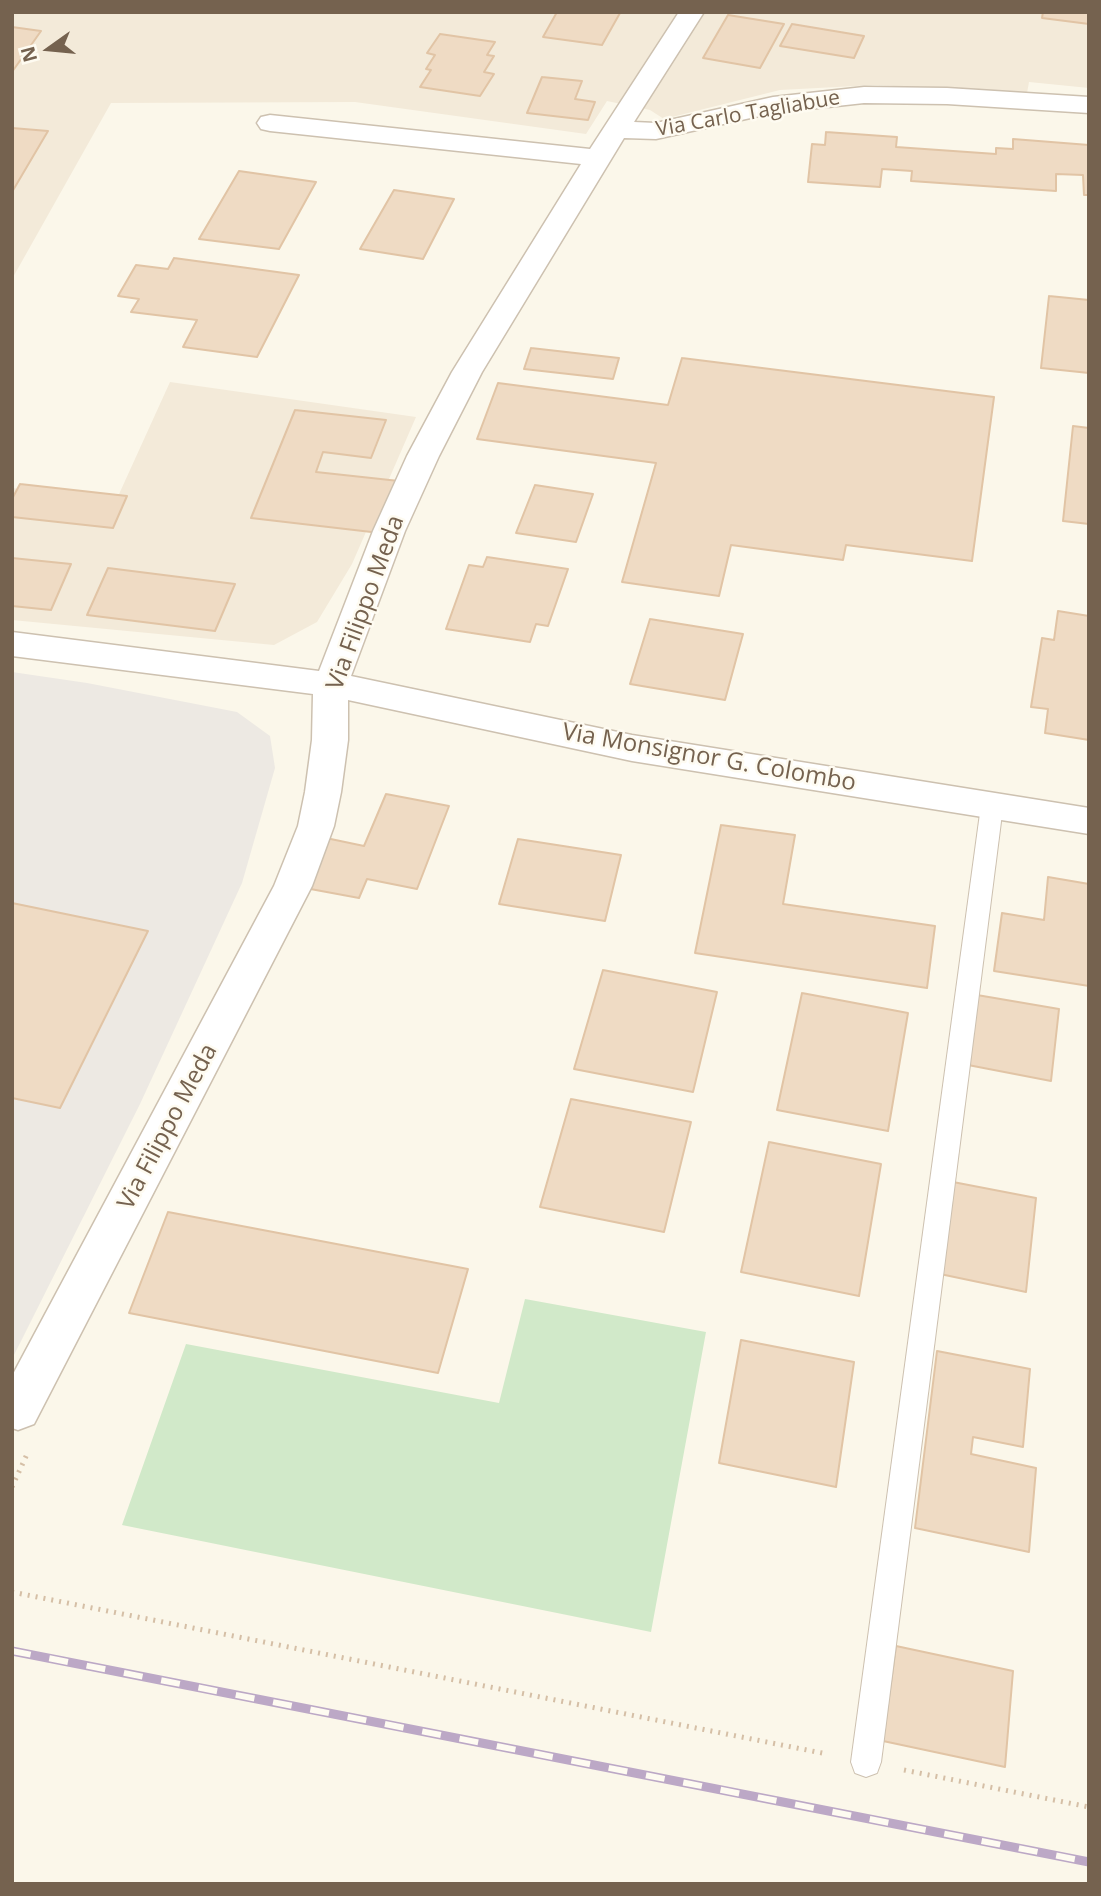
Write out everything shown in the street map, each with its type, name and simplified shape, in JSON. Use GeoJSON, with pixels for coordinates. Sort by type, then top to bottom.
{"type":"FeatureCollection","features":[{"type":"Feature","properties":{"kind":"street","name":"Via Filippo Meda"},"geometry":{"type":"LineString","coordinates":[[18,1410],[288,898],[316,826],[323,792],[330,740],[331,684],[389,531],[442,417],[607,144],[692,12]]}},
{"type":"Feature","properties":{"kind":"street","name":"Via Carlo Tagliabue"},"geometry":{"type":"LineString","coordinates":[[270,123],[607,144],[774,105],[864,95],[947,96],[1089,105]]}},
{"type":"Feature","properties":{"kind":"street","name":"Via Monsignor G. Colombo"},"geometry":{"type":"LineString","coordinates":[[12,644],[331,684],[632,748],[1089,821]]}},
{"type":"Feature","properties":{"kind":"lane"},"geometry":{"type":"LineString","coordinates":[[866,1762],[992,806]]}},
{"type":"Feature","properties":{"kind":"path"},"geometry":{"type":"LineString","coordinates":[[12,1592],[1089,1807]]}},
{"type":"Feature","properties":{"kind":"shaded area"},"geometry":{"type":"Polygon","coordinates":[[[12,12],[1089,12],[1089,88],[1029,82],[1027,93],[875,85],[780,90],[664,119],[650,110],[607,101],[586,134],[355,102],[111,103],[12,279],[12,12]]]}},
{"type":"Feature","properties":{"kind":"shaded area"},"geometry":{"type":"Polygon","coordinates":[[[170,382],[416,417],[352,564],[317,622],[274,645],[12,620],[12,488],[115,503],[170,382]]]}},
{"type":"Feature","properties":{"kind":"shaded area"},"geometry":{"type":"Polygon","coordinates":[[[12,672],[87,683],[237,712],[270,736],[275,768],[242,883],[140,1104],[12,1359],[12,672]]]}},
{"type":"Feature","properties":{"kind":"green space"},"geometry":{"type":"Polygon","coordinates":[[[525,1299],[706,1332],[651,1632],[122,1525],[186,1344],[499,1403],[525,1299]]]}},
{"type":"Feature","properties":{"kind":"building"},"geometry":{"type":"Polygon","coordinates":[[[557,12],[620,13],[602,45],[543,37],[557,12]]]}},
{"type":"Feature","properties":{"kind":"building"},"geometry":{"type":"Polygon","coordinates":[[[1043,12],[1089,12],[1089,24],[1042,18],[1043,12]]]}},
{"type":"Feature","properties":{"kind":"building"},"geometry":{"type":"Polygon","coordinates":[[[728,15],[784,24],[760,68],[703,58],[728,15]]]}},
{"type":"Feature","properties":{"kind":"building"},"geometry":{"type":"Polygon","coordinates":[[[792,24],[864,36],[854,58],[780,46],[792,24]]]}},
{"type":"Feature","properties":{"kind":"building"},"geometry":{"type":"Polygon","coordinates":[[[12,27],[41,31],[12,72],[12,27]]]}},
{"type":"Feature","properties":{"kind":"building"},"geometry":{"type":"Polygon","coordinates":[[[440,34],[495,42],[487,55],[494,56],[484,72],[494,74],[480,96],[420,87],[431,70],[426,69],[435,55],[427,53],[440,34]]]}},
{"type":"Feature","properties":{"kind":"building"},"geometry":{"type":"Polygon","coordinates":[[[542,77],[582,81],[575,99],[595,102],[588,120],[527,113],[542,77]]]}},
{"type":"Feature","properties":{"kind":"building"},"geometry":{"type":"Polygon","coordinates":[[[12,128],[48,131],[12,192],[12,128]]]}},
{"type":"Feature","properties":{"kind":"building"},"geometry":{"type":"Polygon","coordinates":[[[826,132],[897,137],[896,147],[996,154],[996,148],[1013,149],[1013,139],[1089,145],[1089,195],[1084,195],[1083,175],[1056,174],[1056,191],[911,181],[912,171],[882,169],[880,187],[808,182],[812,144],[825,145],[826,132]]]}},
{"type":"Feature","properties":{"kind":"building"},"geometry":{"type":"Polygon","coordinates":[[[239,171],[316,182],[279,249],[199,239],[239,171]]]}},
{"type":"Feature","properties":{"kind":"building"},"geometry":{"type":"Polygon","coordinates":[[[394,190],[454,199],[423,259],[360,249],[394,190]]]}},
{"type":"Feature","properties":{"kind":"building"},"geometry":{"type":"Polygon","coordinates":[[[174,258],[299,275],[257,357],[183,347],[197,320],[131,312],[139,299],[118,296],[136,265],[168,269],[174,258]]]}},
{"type":"Feature","properties":{"kind":"building"},"geometry":{"type":"Polygon","coordinates":[[[1049,296],[1089,300],[1089,373],[1041,368],[1049,296]]]}},
{"type":"Feature","properties":{"kind":"building"},"geometry":{"type":"Polygon","coordinates":[[[531,348],[619,358],[613,379],[524,369],[531,348]]]}},
{"type":"Feature","properties":{"kind":"building"},"geometry":{"type":"Polygon","coordinates":[[[682,358],[994,397],[972,561],[846,545],[843,560],[731,545],[719,596],[622,582],[656,463],[477,439],[498,383],[668,405],[682,358]]]}},
{"type":"Feature","properties":{"kind":"building"},"geometry":{"type":"Polygon","coordinates":[[[295,410],[386,420],[371,458],[323,452],[316,472],[399,481],[380,533],[251,518],[295,410]]]}},
{"type":"Feature","properties":{"kind":"building"},"geometry":{"type":"Polygon","coordinates":[[[1073,426],[1089,428],[1089,524],[1063,521],[1073,426]]]}},
{"type":"Feature","properties":{"kind":"building"},"geometry":{"type":"Polygon","coordinates":[[[20,484],[127,496],[113,528],[12,517],[12,499],[20,484]]]}},
{"type":"Feature","properties":{"kind":"building"},"geometry":{"type":"Polygon","coordinates":[[[535,485],[593,494],[576,542],[516,533],[535,485]]]}},
{"type":"Feature","properties":{"kind":"building"},"geometry":{"type":"Polygon","coordinates":[[[487,557],[568,569],[548,626],[536,624],[530,642],[446,629],[469,565],[483,567],[487,557]]]}},
{"type":"Feature","properties":{"kind":"building"},"geometry":{"type":"Polygon","coordinates":[[[12,558],[71,564],[51,610],[12,606],[12,558]]]}},
{"type":"Feature","properties":{"kind":"building"},"geometry":{"type":"Polygon","coordinates":[[[108,568],[235,584],[215,631],[87,615],[108,568]]]}},
{"type":"Feature","properties":{"kind":"building"},"geometry":{"type":"Polygon","coordinates":[[[1058,611],[1089,616],[1089,740],[1045,733],[1048,709],[1031,707],[1042,638],[1054,640],[1058,611]]]}},
{"type":"Feature","properties":{"kind":"building"},"geometry":{"type":"Polygon","coordinates":[[[650,619],[743,634],[725,700],[630,684],[650,619]]]}},
{"type":"Feature","properties":{"kind":"building"},"geometry":{"type":"Polygon","coordinates":[[[386,794],[449,806],[417,889],[367,879],[359,898],[305,888],[326,838],[364,846],[386,794]]]}},
{"type":"Feature","properties":{"kind":"building"},"geometry":{"type":"Polygon","coordinates":[[[721,825],[795,835],[783,904],[935,926],[927,988],[695,953],[721,825]]]}},
{"type":"Feature","properties":{"kind":"building"},"geometry":{"type":"Polygon","coordinates":[[[518,839],[621,855],[605,921],[499,904],[518,839]]]}},
{"type":"Feature","properties":{"kind":"building"},"geometry":{"type":"Polygon","coordinates":[[[1048,877],[1089,884],[1089,986],[994,971],[1002,913],[1044,920],[1048,877]]]}},
{"type":"Feature","properties":{"kind":"building"},"geometry":{"type":"Polygon","coordinates":[[[12,903],[148,931],[60,1108],[12,1098],[12,903]]]}},
{"type":"Feature","properties":{"kind":"building"},"geometry":{"type":"Polygon","coordinates":[[[603,970],[717,992],[693,1092],[574,1069],[603,970]]]}},
{"type":"Feature","properties":{"kind":"building"},"geometry":{"type":"Polygon","coordinates":[[[802,993],[908,1013],[888,1131],[777,1110],[802,993]]]}},
{"type":"Feature","properties":{"kind":"building"},"geometry":{"type":"Polygon","coordinates":[[[977,995],[1059,1009],[1051,1081],[968,1065],[977,995]]]}},
{"type":"Feature","properties":{"kind":"building"},"geometry":{"type":"Polygon","coordinates":[[[571,1099],[691,1122],[664,1232],[540,1207],[571,1099]]]}},
{"type":"Feature","properties":{"kind":"building"},"geometry":{"type":"Polygon","coordinates":[[[769,1142],[881,1164],[859,1296],[741,1272],[769,1142]]]}},
{"type":"Feature","properties":{"kind":"building"},"geometry":{"type":"Polygon","coordinates":[[[953,1182],[1036,1198],[1026,1292],[940,1274],[953,1182]]]}},
{"type":"Feature","properties":{"kind":"building"},"geometry":{"type":"Polygon","coordinates":[[[168,1212],[468,1269],[438,1373],[129,1313],[168,1212]]]}},
{"type":"Feature","properties":{"kind":"building"},"geometry":{"type":"Polygon","coordinates":[[[741,1340],[854,1362],[836,1487],[719,1463],[741,1340]]]}},
{"type":"Feature","properties":{"kind":"building"},"geometry":{"type":"Polygon","coordinates":[[[937,1351],[1030,1369],[1023,1447],[973,1437],[971,1454],[1036,1468],[1029,1552],[915,1528],[937,1351]]]}},
{"type":"Feature","properties":{"kind":"building"},"geometry":{"type":"Polygon","coordinates":[[[896,1646],[1013,1671],[1005,1767],[883,1741],[896,1646]]]}},
{"type":"Feature","properties":{"kind":"railway"},"geometry":{"type":"LineString","coordinates":[[12,1651],[1089,1862]]}}]}
